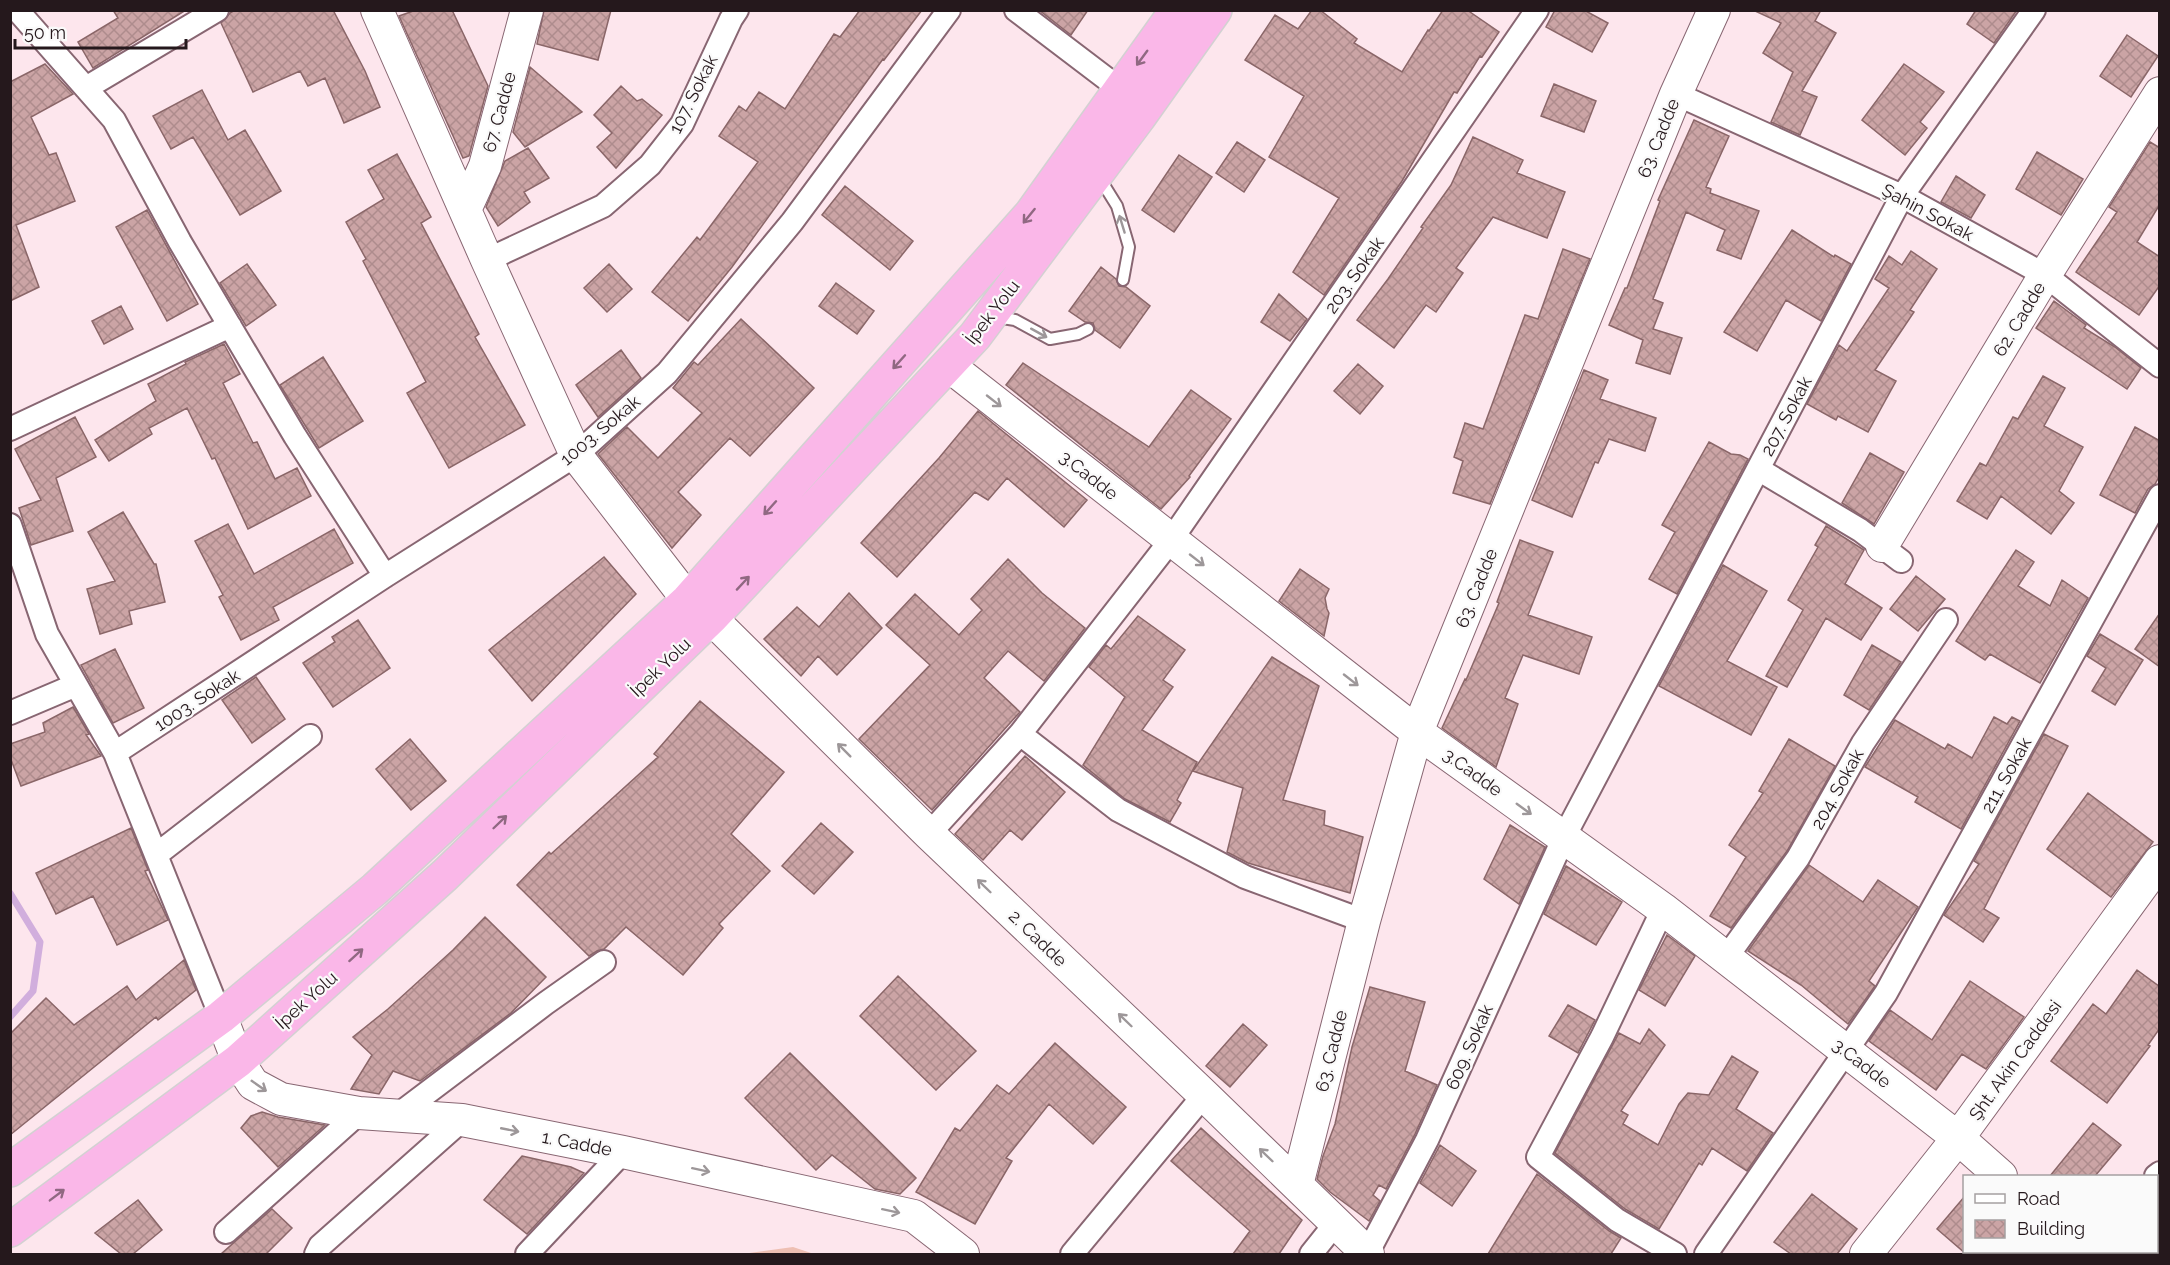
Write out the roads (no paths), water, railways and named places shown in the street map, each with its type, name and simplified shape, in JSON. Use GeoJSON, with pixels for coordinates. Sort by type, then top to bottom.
{"type":"FeatureCollection","features":[{"type":"Feature","properties":{"kind":"highway"},"geometry":{"type":"LineString","coordinates":[[10,1170],[221,1017],[375,889],[699,609],[1031,214],[1177,10]]}},
{"type":"Feature","properties":{"kind":"highway","name":"İpek Yolu"},"geometry":{"type":"LineString","coordinates":[[10,1230],[238,1061],[445,875],[699,609],[975,336],[1215,10]]}},
{"type":"Feature","properties":{"kind":"street"},"geometry":{"type":"LineString","coordinates":[[17,10],[114,120],[180,242],[295,436],[386,576]]}},
{"type":"Feature","properties":{"kind":"street"},"geometry":{"type":"LineString","coordinates":[[86,88],[217,10]]}},
{"type":"Feature","properties":{"kind":"street","name":"2. Cadde"},"geometry":{"type":"LineString","coordinates":[[376,10],[576,455],[699,609],[929,834],[1368,1254]]}},
{"type":"Feature","properties":{"kind":"street","name":"67. Cadde"},"geometry":{"type":"LineString","coordinates":[[465,210],[485,165],[527,10]]}},
{"type":"Feature","properties":{"kind":"street","name":"107. Sokak"},"geometry":{"type":"LineString","coordinates":[[487,260],[603,206],[650,165],[682,124],[737,10]]}},
{"type":"Feature","properties":{"kind":"street","name":"1003. Sokak"},"geometry":{"type":"LineString","coordinates":[[115,753],[576,455],[667,373],[792,222],[949,10]]}},
{"type":"Feature","properties":{"kind":"street"},"geometry":{"type":"LineString","coordinates":[[1016,10],[1120,89]]}},
{"type":"Feature","properties":{"kind":"street","name":"203. Sokak"},"geometry":{"type":"LineString","coordinates":[[929,834],[1020,734],[1171,540],[1537,10]]}},
{"type":"Feature","properties":{"kind":"street","name":"63. Cadde"},"geometry":{"type":"LineString","coordinates":[[1297,1185],[1364,921],[1417,732],[1676,94],[1714,10]]}},
{"type":"Feature","properties":{"kind":"street","name":"207. Sokak"},"geometry":{"type":"LineString","coordinates":[[1564,837],[1902,196],[2034,10]]}},
{"type":"Feature","properties":{"kind":"street","name":"62. Cadde"},"geometry":{"type":"LineString","coordinates":[[1892,554],[2046,275],[2160,93]]}},
{"type":"Feature","properties":{"kind":"street","name":"Şahin Sokak"},"geometry":{"type":"LineString","coordinates":[[1676,94],[1902,196],[2046,275],[2160,366]]}},
{"type":"Feature","properties":{"kind":"street"},"geometry":{"type":"LineString","coordinates":[[10,429],[230,326]]}},
{"type":"Feature","properties":{"kind":"street","name":"3.Cadde"},"geometry":{"type":"LineString","coordinates":[[948,365],[1417,732],[1663,909],[1958,1138],[2000,1175]]}},
{"type":"Feature","properties":{"kind":"street"},"geometry":{"type":"LineString","coordinates":[[1758,469],[1860,530],[1892,554]]}},
{"type":"Feature","properties":{"kind":"street","name":"211. Sokak"},"geometry":{"type":"LineString","coordinates":[[1706,1254],[1886,993],[2160,496]]}},
{"type":"Feature","properties":{"kind":"street"},"geometry":{"type":"LineString","coordinates":[[10,525],[47,634],[115,753],[221,1017]]}},
{"type":"Feature","properties":{"kind":"street","name":"204. Sokak"},"geometry":{"type":"LineString","coordinates":[[1726,958],[1798,858],[1863,743],[1946,620]]}},
{"type":"Feature","properties":{"kind":"street"},"geometry":{"type":"LineString","coordinates":[[10,713],[76,685]]}},
{"type":"Feature","properties":{"kind":"street"},"geometry":{"type":"LineString","coordinates":[[1020,734],[1118,810],[1245,878],[1364,921]]}},
{"type":"Feature","properties":{"kind":"street"},"geometry":{"type":"LineString","coordinates":[[156,855],[310,736]]}},
{"type":"Feature","properties":{"kind":"street","name":"609. Sokak"},"geometry":{"type":"LineString","coordinates":[[1368,1254],[1427,1140],[1564,837]]}},
{"type":"Feature","properties":{"kind":"street","name":"Şht. Akin Caddesi"},"geometry":{"type":"LineString","coordinates":[[1866,1254],[1958,1138],[2160,861]]}},
{"type":"Feature","properties":{"kind":"street"},"geometry":{"type":"LineString","coordinates":[[1663,909],[1602,1037],[1538,1156],[1617,1220],[1675,1254]]}},
{"type":"Feature","properties":{"kind":"street"},"geometry":{"type":"LineString","coordinates":[[399,1114],[604,962]]}},
{"type":"Feature","properties":{"kind":"street","name":"1. Cadde"},"geometry":{"type":"LineString","coordinates":[[221,1017],[238,1061],[253,1084],[281,1099],[359,1113],[462,1120],[623,1152],[914,1216],[963,1254]]}},
{"type":"Feature","properties":{"kind":"street"},"geometry":{"type":"LineString","coordinates":[[1072,1254],[1204,1095]]}},
{"type":"Feature","properties":{"kind":"street"},"geometry":{"type":"LineString","coordinates":[[226,1232],[359,1113]]}},
{"type":"Feature","properties":{"kind":"street"},"geometry":{"type":"LineString","coordinates":[[316,1254],[320,1246],[462,1120]]}},
{"type":"Feature","properties":{"kind":"street"},"geometry":{"type":"LineString","coordinates":[[527,1254],[623,1152]]}},
{"type":"Feature","properties":{"kind":"street"},"geometry":{"type":"LineString","coordinates":[[1311,1254],[1335,1224]]}},
{"type":"Feature","properties":{"kind":"lane"},"geometry":{"type":"LineString","coordinates":[[1097,173],[1117,206],[1129,247],[1123,280]]}},
{"type":"Feature","properties":{"kind":"lane"},"geometry":{"type":"LineString","coordinates":[[990,315],[1015,320],[1050,339],[1078,334],[1088,329]]}},
{"type":"Feature","properties":{"kind":"waterway"},"geometry":{"type":"LineString","coordinates":[[10,893],[40,942],[33,991],[10,1017]]}}]}
